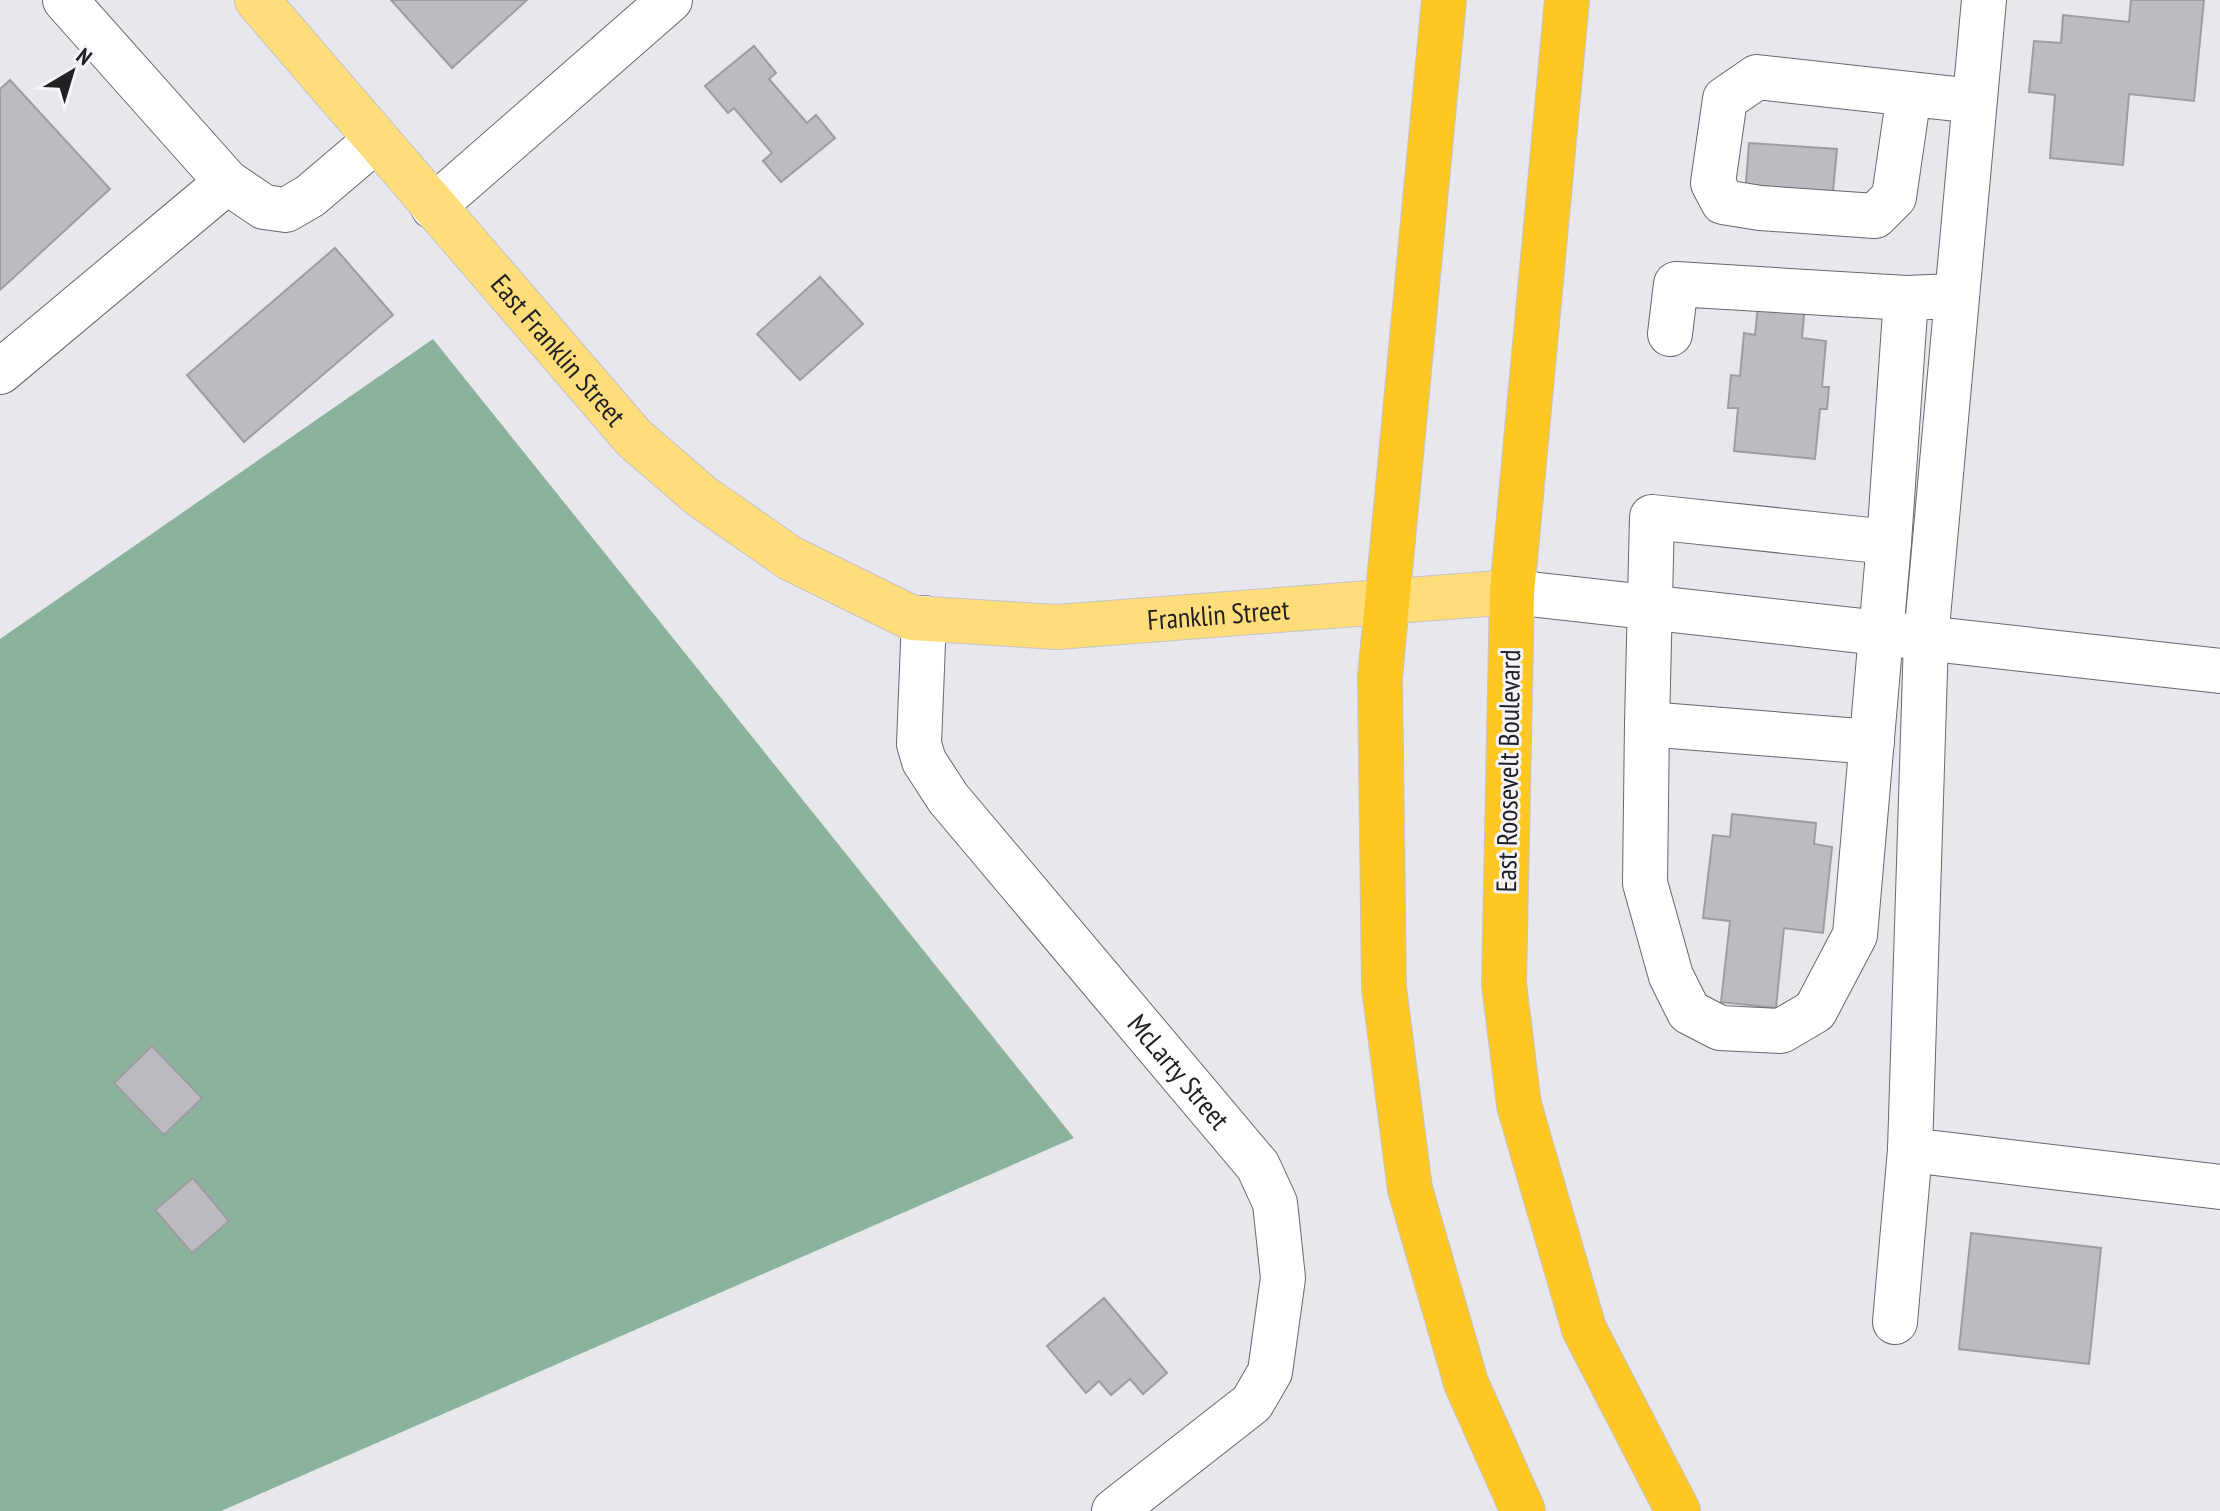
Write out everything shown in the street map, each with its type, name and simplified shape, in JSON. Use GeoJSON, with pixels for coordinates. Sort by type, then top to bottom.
{"type":"FeatureCollection","features":[{"type":"Feature","properties":{"kind":"highway"},"geometry":{"type":"LineString","coordinates":[[1444,0],[1380,677],[1384,988],[1410,1189],[1466,1383],[1523,1511]]}},
{"type":"Feature","properties":{"kind":"highway","name":"East Roosevelt Boulevard"},"geometry":{"type":"LineString","coordinates":[[1567,0],[1512,592],[1504,984],[1519,1105],[1584,1329],[1678,1511]]}},
{"type":"Feature","properties":{"kind":"main road","name":"East Franklin Street"},"geometry":{"type":"LineString","coordinates":[[257,0],[634,438],[701,496],[790,558],[912,618],[924,618]]}},
{"type":"Feature","properties":{"kind":"main road","name":"Franklin Street"},"geometry":{"type":"LineString","coordinates":[[924,618],[1057,627],[1512,592]]}},
{"type":"Feature","properties":{"kind":"street"},"geometry":{"type":"LineString","coordinates":[[65,0],[227,182],[264,207],[286,210],[310,196],[376,140]]}},
{"type":"Feature","properties":{"kind":"street"},"geometry":{"type":"LineString","coordinates":[[433,207],[670,0]]}},
{"type":"Feature","properties":{"kind":"street"},"geometry":{"type":"LineString","coordinates":[[1895,1322],[1910,1150],[1926,639],[1984,0]]}},
{"type":"Feature","properties":{"kind":"street"},"geometry":{"type":"LineString","coordinates":[[1909,94],[1894,197],[1875,216],[1760,208],[1723,202],[1713,183],[1725,99],[1757,77],[1974,101]]}},
{"type":"Feature","properties":{"kind":"street"},"geometry":{"type":"LineString","coordinates":[[0,372],[227,182]]}},
{"type":"Feature","properties":{"kind":"street"},"geometry":{"type":"LineString","coordinates":[[1670,334],[1676,284],[1906,298],[1955,296]]}},
{"type":"Feature","properties":{"kind":"street"},"geometry":{"type":"LineString","coordinates":[[1889,542],[1652,517],[1645,883],[1671,976],[1689,1012],[1720,1028],[1781,1031],[1815,1011],[1855,935],[1882,635],[1889,542],[1906,298]]}},
{"type":"Feature","properties":{"kind":"street"},"geometry":{"type":"LineString","coordinates":[[1512,592],[2220,671]]}},
{"type":"Feature","properties":{"kind":"street","name":"McLarty Street"},"geometry":{"type":"LineString","coordinates":[[924,618],[919,744],[924,761],[948,798],[1258,1166],[1275,1203],[1283,1278],[1270,1372],[1252,1403],[1114,1511]]}},
{"type":"Feature","properties":{"kind":"street"},"geometry":{"type":"LineString","coordinates":[[1647,724],[1872,742]]}},
{"type":"Feature","properties":{"kind":"street"},"geometry":{"type":"LineString","coordinates":[[1855,935],[1917,943]]}},
{"type":"Feature","properties":{"kind":"street"},"geometry":{"type":"LineString","coordinates":[[1910,1150],[2220,1187]]}},
{"type":"Feature","properties":{"kind":"green space"},"geometry":{"type":"Polygon","coordinates":[[[433,339],[1074,1138],[221,1511],[0,1511],[0,639],[433,339]]]}},
{"type":"Feature","properties":{"kind":"building"},"geometry":{"type":"Polygon","coordinates":[[[391,0],[527,0],[452,68],[391,0]]]}},
{"type":"Feature","properties":{"kind":"building"},"geometry":{"type":"Polygon","coordinates":[[[2131,0],[2204,0],[2194,101],[2129,94],[2123,165],[2050,158],[2055,95],[2029,92],[2034,41],[2061,43],[2063,15],[2129,22],[2131,0]]]}},
{"type":"Feature","properties":{"kind":"building"},"geometry":{"type":"Polygon","coordinates":[[[754,46],[776,73],[769,79],[807,123],[816,115],[835,138],[781,182],[763,161],[772,153],[734,108],[728,113],[705,86],[754,46]]]}},
{"type":"Feature","properties":{"kind":"building"},"geometry":{"type":"Polygon","coordinates":[[[10,80],[110,189],[0,290],[0,89],[10,80]]]}},
{"type":"Feature","properties":{"kind":"building"},"geometry":{"type":"Polygon","coordinates":[[[1749,143],[1837,149],[1832,202],[1745,195],[1749,143]]]}},
{"type":"Feature","properties":{"kind":"building"},"geometry":{"type":"Polygon","coordinates":[[[335,248],[393,315],[244,442],[187,375],[335,248]]]}},
{"type":"Feature","properties":{"kind":"building"},"geometry":{"type":"Polygon","coordinates":[[[1761,276],[1807,280],[1802,338],[1826,341],[1822,387],[1829,387],[1827,409],[1820,409],[1815,459],[1734,451],[1738,408],[1728,408],[1731,375],[1740,376],[1744,333],[1755,335],[1761,276]]]}},
{"type":"Feature","properties":{"kind":"building"},"geometry":{"type":"Polygon","coordinates":[[[820,277],[863,324],[800,380],[757,334],[820,277]]]}},
{"type":"Feature","properties":{"kind":"building"},"geometry":{"type":"Polygon","coordinates":[[[1732,814],[1816,823],[1814,844],[1832,847],[1823,933],[1784,928],[1776,1008],[1721,1002],[1730,921],[1703,918],[1713,835],[1730,837],[1732,814]]]}},
{"type":"Feature","properties":{"kind":"building"},"geometry":{"type":"Polygon","coordinates":[[[152,1046],[202,1098],[164,1135],[114,1083],[152,1046]]]}},
{"type":"Feature","properties":{"kind":"building"},"geometry":{"type":"Polygon","coordinates":[[[193,1178],[229,1221],[192,1253],[155,1210],[193,1178]]]}},
{"type":"Feature","properties":{"kind":"building"},"geometry":{"type":"Polygon","coordinates":[[[1971,1233],[2101,1248],[2089,1364],[1959,1349],[1971,1233]]]}},
{"type":"Feature","properties":{"kind":"building"},"geometry":{"type":"Polygon","coordinates":[[[1104,1298],[1167,1373],[1143,1394],[1130,1379],[1111,1395],[1099,1381],[1086,1393],[1047,1346],[1104,1298]]]}}]}
